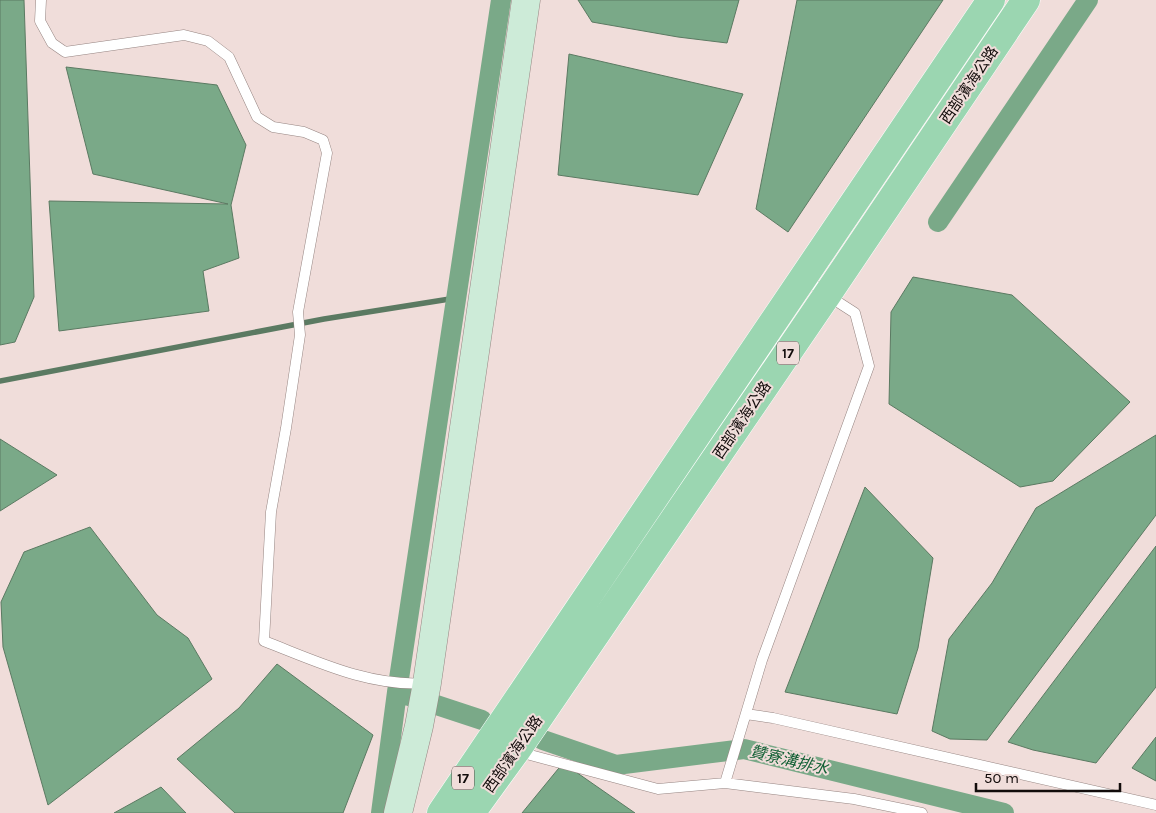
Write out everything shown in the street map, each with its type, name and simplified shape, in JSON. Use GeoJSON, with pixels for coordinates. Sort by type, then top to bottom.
{"type":"FeatureCollection","features":[{"type":"Feature","properties":{"kind":"main road","name":"西部濱海公路"},"geometry":{"type":"LineString","coordinates":[[441,813],[991,0]]}},
{"type":"Feature","properties":{"kind":"main road","name":"西部濱海公路"},"geometry":{"type":"LineString","coordinates":[[471,813],[516,751],[827,296],[1026,0]]}},
{"type":"Feature","properties":{"kind":"street"},"geometry":{"type":"LineString","coordinates":[[398,813],[419,726],[420,684],[526,0]]}},
{"type":"Feature","properties":{"kind":"lane"},"geometry":{"type":"LineString","coordinates":[[41,0],[40,21],[52,43],[65,52],[184,35],[208,41],[229,56],[257,117],[273,127],[304,132],[323,140],[327,154],[298,312],[300,336],[271,512],[264,641],[355,675],[388,682],[420,684]]}},
{"type":"Feature","properties":{"kind":"lane"},"geometry":{"type":"LineString","coordinates":[[725,783],[762,660],[869,366],[855,313],[827,296],[803,277]]}},
{"type":"Feature","properties":{"kind":"lane"},"geometry":{"type":"LineString","coordinates":[[746,714],[773,718],[1156,805]]}},
{"type":"Feature","properties":{"kind":"lane"},"geometry":{"type":"LineString","coordinates":[[516,751],[658,789],[725,783],[854,799],[922,813]]}},
{"type":"Feature","properties":{"kind":"shaded area"},"geometry":{"type":"Polygon","coordinates":[[[0,0],[24,0],[34,297],[15,342],[0,345],[0,0]]]}},
{"type":"Feature","properties":{"kind":"shaded area"},"geometry":{"type":"Polygon","coordinates":[[[578,0],[739,0],[727,43],[678,37],[592,22],[578,0]]]}},
{"type":"Feature","properties":{"kind":"shaded area"},"geometry":{"type":"Polygon","coordinates":[[[797,0],[943,0],[788,232],[756,209],[797,0]]]}},
{"type":"Feature","properties":{"kind":"shaded area"},"geometry":{"type":"Polygon","coordinates":[[[569,54],[743,94],[698,195],[558,175],[569,54]]]}},
{"type":"Feature","properties":{"kind":"shaded area"},"geometry":{"type":"Polygon","coordinates":[[[66,67],[217,85],[246,145],[231,205],[239,258],[203,271],[209,311],[59,331],[49,201],[228,204],[93,174],[66,67]]]}},
{"type":"Feature","properties":{"kind":"shaded area"},"geometry":{"type":"Polygon","coordinates":[[[913,277],[1012,295],[1130,402],[1053,481],[1020,487],[889,404],[891,312],[913,277]]]}},
{"type":"Feature","properties":{"kind":"shaded area"},"geometry":{"type":"Polygon","coordinates":[[[1156,435],[1156,515],[987,740],[950,739],[932,731],[949,639],[992,583],[1036,508],[1156,435]]]}},
{"type":"Feature","properties":{"kind":"shaded area"},"geometry":{"type":"Polygon","coordinates":[[[0,439],[57,475],[0,511],[0,439]]]}},
{"type":"Feature","properties":{"kind":"shaded area"},"geometry":{"type":"Polygon","coordinates":[[[865,487],[933,558],[918,648],[897,714],[785,692],[865,487]]]}},
{"type":"Feature","properties":{"kind":"shaded area"},"geometry":{"type":"Polygon","coordinates":[[[90,527],[157,615],[188,638],[212,679],[48,805],[3,647],[1,602],[24,552],[90,527]]]}},
{"type":"Feature","properties":{"kind":"shaded area"},"geometry":{"type":"Polygon","coordinates":[[[1156,546],[1156,687],[1096,763],[1033,750],[1008,742],[1156,546]]]}},
{"type":"Feature","properties":{"kind":"shaded area"},"geometry":{"type":"Polygon","coordinates":[[[277,664],[373,735],[343,813],[235,813],[177,759],[239,708],[277,664]]]}},
{"type":"Feature","properties":{"kind":"shaded area"},"geometry":{"type":"Polygon","coordinates":[[[1156,737],[1156,781],[1132,768],[1156,737]]]}},
{"type":"Feature","properties":{"kind":"shaded area"},"geometry":{"type":"Polygon","coordinates":[[[563,763],[635,813],[522,813],[563,763]]]}},
{"type":"Feature","properties":{"kind":"shaded area"},"geometry":{"type":"Polygon","coordinates":[[[161,787],[186,813],[114,813],[161,787]]]}},
{"type":"Feature","properties":{"kind":"waterway"},"geometry":{"type":"LineString","coordinates":[[397,692],[501,0]]}},
{"type":"Feature","properties":{"kind":"waterway"},"geometry":{"type":"LineString","coordinates":[[938,222],[1088,0]]}},
{"type":"Feature","properties":{"kind":"waterway"},"geometry":{"type":"LineString","coordinates":[[0,381],[324,319],[456,298]]}},
{"type":"Feature","properties":{"kind":"waterway","name":"贊寮溝排水"},"geometry":{"type":"LineString","coordinates":[[381,813],[397,692],[482,720]]}},
{"type":"Feature","properties":{"kind":"waterway","name":"贊寮溝排水"},"geometry":{"type":"LineString","coordinates":[[543,740],[616,765],[744,749],[1004,813]]}}]}
